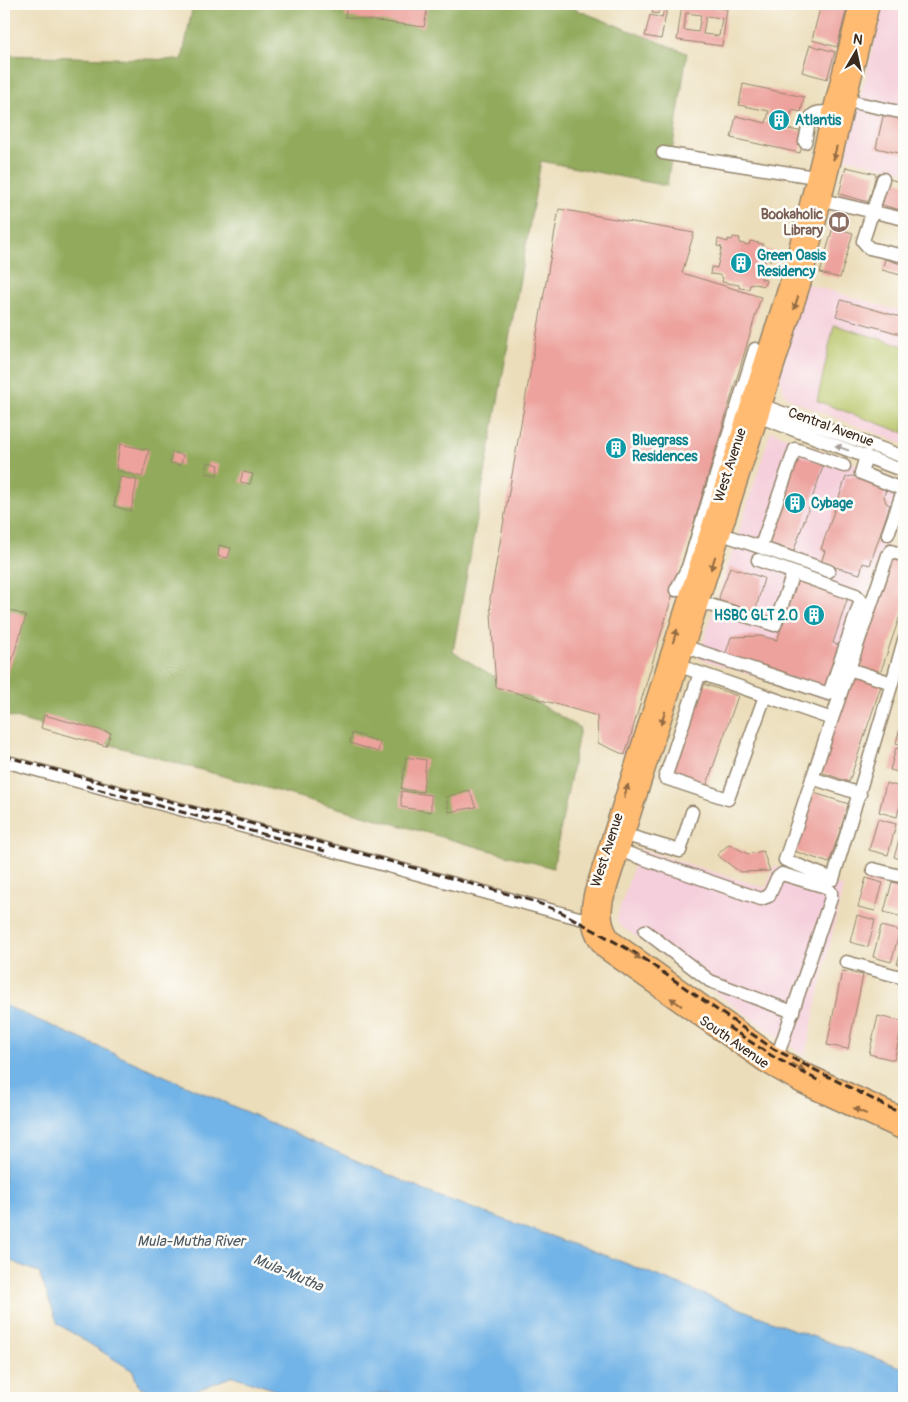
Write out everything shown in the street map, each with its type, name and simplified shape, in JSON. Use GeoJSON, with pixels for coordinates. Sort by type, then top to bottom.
{"type":"FeatureCollection","features":[{"type":"Feature","properties":{"kind":"main road","name":"West Avenue"},"geometry":{"type":"LineString","coordinates":[[817,198],[815,177],[858,4]]}},
{"type":"Feature","properties":{"kind":"main road","name":"West Avenue"},"geometry":{"type":"LineString","coordinates":[[597,921],[592,895],[673,664],[686,647],[722,534],[790,278],[848,101],[871,4]]}},
{"type":"Feature","properties":{"kind":"main road","name":"West Avenue"},"geometry":{"type":"LineString","coordinates":[[597,921],[623,843],[734,436],[755,409]]}},
{"type":"Feature","properties":{"kind":"main road","name":"South Avenue"},"geometry":{"type":"LineString","coordinates":[[597,921],[612,939],[775,1062],[800,1084],[904,1132]]}},
{"type":"Feature","properties":{"kind":"main road","name":"South Avenue"},"geometry":{"type":"LineString","coordinates":[[775,1062],[806,1072],[904,1117]]}},
{"type":"Feature","properties":{"kind":"street"},"geometry":{"type":"LineString","coordinates":[[848,101],[904,113]]}},
{"type":"Feature","properties":{"kind":"street"},"geometry":{"type":"LineString","coordinates":[[805,142],[811,116],[814,112],[831,113]]}},
{"type":"Feature","properties":{"kind":"street"},"geometry":{"type":"LineString","coordinates":[[663,154],[815,177]]}},
{"type":"Feature","properties":{"kind":"street"},"geometry":{"type":"LineString","coordinates":[[883,179],[874,212],[863,240],[865,244],[904,256]]}},
{"type":"Feature","properties":{"kind":"street"},"geometry":{"type":"LineString","coordinates":[[817,198],[904,219]]}},
{"type":"Feature","properties":{"kind":"street"},"geometry":{"type":"LineString","coordinates":[[676,590],[688,567],[734,436],[755,349]]}},
{"type":"Feature","properties":{"kind":"street","name":"Central Avenue"},"geometry":{"type":"LineString","coordinates":[[755,409],[904,471]]}},
{"type":"Feature","properties":{"kind":"street","name":"Central Avenue"},"geometry":{"type":"LineString","coordinates":[[755,409],[904,457]]}},
{"type":"Feature","properties":{"kind":"street"},"geometry":{"type":"LineString","coordinates":[[761,546],[795,450],[844,466]]}},
{"type":"Feature","properties":{"kind":"street"},"geometry":{"type":"LineString","coordinates":[[866,456],[861,473],[904,489],[888,534]]}},
{"type":"Feature","properties":{"kind":"street"},"geometry":{"type":"LineString","coordinates":[[722,534],[829,571]]}},
{"type":"Feature","properties":{"kind":"street"},"geometry":{"type":"LineString","coordinates":[[904,556],[889,553],[785,860],[833,878],[860,794],[904,640]]}},
{"type":"Feature","properties":{"kind":"street"},"geometry":{"type":"LineString","coordinates":[[686,647],[829,694],[861,600],[856,596],[758,560]]}},
{"type":"Feature","properties":{"kind":"street"},"geometry":{"type":"LineString","coordinates":[[700,602],[775,625],[793,573]]}},
{"type":"Feature","properties":{"kind":"street"},"geometry":{"type":"LineString","coordinates":[[673,664],[832,719]]}},
{"type":"Feature","properties":{"kind":"street"},"geometry":{"type":"LineString","coordinates":[[849,669],[892,683]]}},
{"type":"Feature","properties":{"kind":"street"},"geometry":{"type":"LineString","coordinates":[[700,673],[665,778],[728,799],[765,696]]}},
{"type":"Feature","properties":{"kind":"street"},"geometry":{"type":"LineString","coordinates":[[4,761],[597,921]]}},
{"type":"Feature","properties":{"kind":"street"},"geometry":{"type":"LineString","coordinates":[[812,778],[860,794]]}},
{"type":"Feature","properties":{"kind":"street"},"geometry":{"type":"LineString","coordinates":[[623,843],[680,851],[692,812]]}},
{"type":"Feature","properties":{"kind":"street"},"geometry":{"type":"LineString","coordinates":[[623,843],[761,899],[770,896],[777,878],[782,874],[826,887],[830,892],[831,898],[775,1062]]}},
{"type":"Feature","properties":{"kind":"street"},"geometry":{"type":"LineString","coordinates":[[873,869],[904,877]]}},
{"type":"Feature","properties":{"kind":"street"},"geometry":{"type":"LineString","coordinates":[[645,931],[710,981],[793,1012]]}},
{"type":"Feature","properties":{"kind":"street"},"geometry":{"type":"LineString","coordinates":[[846,962],[904,978]]}},
{"type":"Feature","properties":{"kind":"shaded area"},"geometry":{"type":"Polygon","coordinates":[[[888,4],[904,4],[904,172],[845,158],[881,14],[888,4]]]}},
{"type":"Feature","properties":{"kind":"shaded area"},"geometry":{"type":"Polygon","coordinates":[[[804,283],[904,312],[904,444],[797,403],[785,395],[780,379],[781,369],[804,283]]]}},
{"type":"Feature","properties":{"kind":"shaded area"},"geometry":{"type":"Polygon","coordinates":[[[771,431],[904,483],[904,499],[825,699],[698,658],[771,431]]]}},
{"type":"Feature","properties":{"kind":"shaded area"},"geometry":{"type":"Polygon","coordinates":[[[639,849],[766,888],[774,866],[843,887],[805,1056],[618,924],[617,917],[639,849]]]}},
{"type":"Feature","properties":{"kind":"green space"},"geometry":{"type":"Polygon","coordinates":[[[193,4],[562,4],[687,53],[667,186],[541,161],[453,652],[580,728],[553,868],[4,715],[4,55],[182,60],[193,4]]]}},
{"type":"Feature","properties":{"kind":"green space"},"geometry":{"type":"Polygon","coordinates":[[[834,325],[904,346],[904,433],[817,401],[834,325]]]}},
{"type":"Feature","properties":{"kind":"water","name":"Mula-Mutha River"},"geometry":{"type":"Polygon","coordinates":[[[4,1005],[430,1193],[612,1258],[794,1330],[904,1368],[904,1398],[416,1398],[388,1393],[349,1398],[300,1398],[233,1376],[182,1396],[139,1388],[133,1371],[58,1324],[39,1273],[4,1258],[4,1005]]]}},
{"type":"Feature","properties":{"kind":"building"},"geometry":{"type":"Polygon","coordinates":[[[347,4],[428,4],[424,27],[345,17],[347,4]]]}},
{"type":"Feature","properties":{"kind":"building"},"geometry":{"type":"Polygon","coordinates":[[[642,4],[668,4],[661,39],[645,36],[650,15],[662,18],[664,9],[659,8],[658,14],[652,13],[653,7],[642,4]]]}},
{"type":"Feature","properties":{"kind":"building"},"geometry":{"type":"Polygon","coordinates":[[[682,4],[727,9],[722,46],[677,40],[682,4]],[[686,13],[684,30],[698,32],[701,15],[686,13]],[[706,16],[703,34],[719,36],[722,18],[706,16]]]}},
{"type":"Feature","properties":{"kind":"building"},"geometry":{"type":"Polygon","coordinates":[[[821,4],[847,8],[837,47],[812,40],[821,4]]]}},
{"type":"Feature","properties":{"kind":"building"},"geometry":{"type":"Polygon","coordinates":[[[810,45],[835,52],[827,79],[802,72],[810,45]]]}},
{"type":"Feature","properties":{"kind":"building","name":"Atlantis"},"geometry":{"type":"Polygon","coordinates":[[[743,84],[804,97],[801,112],[792,110],[788,129],[805,132],[800,153],[731,138],[736,116],[766,123],[769,111],[739,105],[743,84]]]}},
{"type":"Feature","properties":{"kind":"building"},"geometry":{"type":"Polygon","coordinates":[[[884,112],[904,116],[904,154],[876,148],[884,112]]]}},
{"type":"Feature","properties":{"kind":"building"},"geometry":{"type":"Polygon","coordinates":[[[846,167],[876,174],[869,202],[839,194],[846,167]]]}},
{"type":"Feature","properties":{"kind":"building"},"geometry":{"type":"Polygon","coordinates":[[[889,179],[904,183],[904,211],[882,205],[889,179]]]}},
{"type":"Feature","properties":{"kind":"building","name":"Bluegrass Residences"},"geometry":{"type":"Polygon","coordinates":[[[559,209],[694,233],[682,273],[761,297],[625,755],[598,743],[597,716],[496,687],[490,599],[559,209]]]}},
{"type":"Feature","properties":{"kind":"building"},"geometry":{"type":"Polygon","coordinates":[[[833,227],[853,233],[840,278],[820,273],[833,227]]]}},
{"type":"Feature","properties":{"kind":"building","name":"Green Oasis Residency"},"geometry":{"type":"Polygon","coordinates":[[[733,237],[740,238],[739,243],[749,245],[750,241],[763,244],[762,248],[773,252],[771,260],[765,259],[761,279],[766,280],[764,286],[755,284],[750,285],[749,289],[739,288],[739,285],[722,282],[723,278],[719,275],[710,274],[711,267],[717,268],[722,247],[717,246],[718,239],[728,242],[728,239],[732,240],[733,237]]]}},
{"type":"Feature","properties":{"kind":"building"},"geometry":{"type":"Polygon","coordinates":[[[885,259],[904,265],[904,276],[882,270],[885,259]]]}},
{"type":"Feature","properties":{"kind":"building"},"geometry":{"type":"Polygon","coordinates":[[[841,300],[904,318],[904,335],[836,316],[841,300]]]}},
{"type":"Feature","properties":{"kind":"building"},"geometry":{"type":"Polygon","coordinates":[[[120,444],[149,450],[142,477],[116,470],[120,444]]]}},
{"type":"Feature","properties":{"kind":"building"},"geometry":{"type":"Polygon","coordinates":[[[172,452],[183,455],[181,465],[170,463],[172,452]]]}},
{"type":"Feature","properties":{"kind":"building","name":"Cybage"},"geometry":{"type":"Polygon","coordinates":[[[796,454],[824,464],[793,553],[765,543],[796,454]]]}},
{"type":"Feature","properties":{"kind":"building"},"geometry":{"type":"Polygon","coordinates":[[[208,462],[219,465],[217,475],[206,473],[208,462]]]}},
{"type":"Feature","properties":{"kind":"building"},"geometry":{"type":"Polygon","coordinates":[[[243,472],[253,474],[250,484],[240,482],[243,472]]]}},
{"type":"Feature","properties":{"kind":"building"},"geometry":{"type":"Polygon","coordinates":[[[853,476],[887,486],[884,496],[886,503],[890,505],[870,565],[863,563],[860,574],[821,563],[825,551],[821,549],[846,477],[853,476]]]}},
{"type":"Feature","properties":{"kind":"building"},"geometry":{"type":"Polygon","coordinates":[[[120,477],[137,480],[131,511],[114,506],[120,477]]]}},
{"type":"Feature","properties":{"kind":"building"},"geometry":{"type":"Polygon","coordinates":[[[219,545],[231,548],[228,558],[218,556],[219,545]]]}},
{"type":"Feature","properties":{"kind":"building"},"geometry":{"type":"Polygon","coordinates":[[[892,554],[904,559],[904,604],[880,674],[853,664],[892,554]]]}},
{"type":"Feature","properties":{"kind":"building"},"geometry":{"type":"Polygon","coordinates":[[[730,567],[764,578],[756,609],[753,612],[720,603],[719,597],[730,567]]]}},
{"type":"Feature","properties":{"kind":"building","name":"HSBC GLT 2.0"},"geometry":{"type":"Polygon","coordinates":[[[799,576],[849,594],[833,643],[843,647],[828,690],[725,656],[731,637],[761,636],[777,640],[799,576]]]}},
{"type":"Feature","properties":{"kind":"building"},"geometry":{"type":"Polygon","coordinates":[[[4,607],[8,608],[4,620],[4,607]]]}},
{"type":"Feature","properties":{"kind":"building"},"geometry":{"type":"Polygon","coordinates":[[[10,610],[26,616],[7,676],[4,674],[4,636],[10,610]]]}},
{"type":"Feature","properties":{"kind":"building"},"geometry":{"type":"Polygon","coordinates":[[[850,673],[882,683],[849,782],[818,771],[850,673]]]}},
{"type":"Feature","properties":{"kind":"building"},"geometry":{"type":"Polygon","coordinates":[[[701,683],[738,696],[705,790],[668,777],[701,683]]]}},
{"type":"Feature","properties":{"kind":"building"},"geometry":{"type":"Polygon","coordinates":[[[44,715],[111,733],[106,746],[41,728],[44,715]]]}},
{"type":"Feature","properties":{"kind":"building"},"geometry":{"type":"Polygon","coordinates":[[[901,725],[904,726],[904,746],[896,743],[901,725]]]}},
{"type":"Feature","properties":{"kind":"building"},"geometry":{"type":"Polygon","coordinates":[[[352,733],[380,742],[378,752],[350,743],[352,733]]]}},
{"type":"Feature","properties":{"kind":"building"},"geometry":{"type":"Polygon","coordinates":[[[896,748],[904,750],[902,773],[890,770],[896,748]]]}},
{"type":"Feature","properties":{"kind":"building"},"geometry":{"type":"Polygon","coordinates":[[[406,757],[426,760],[423,792],[401,789],[406,757]]]}},
{"type":"Feature","properties":{"kind":"building"},"geometry":{"type":"Polygon","coordinates":[[[886,783],[904,788],[897,817],[879,812],[886,783]]]}},
{"type":"Feature","properties":{"kind":"building"},"geometry":{"type":"Polygon","coordinates":[[[469,790],[476,807],[449,812],[446,797],[469,790]]]}},
{"type":"Feature","properties":{"kind":"building"},"geometry":{"type":"Polygon","coordinates":[[[401,791],[431,795],[431,812],[401,807],[401,791]]]}},
{"type":"Feature","properties":{"kind":"building"},"geometry":{"type":"Polygon","coordinates":[[[814,793],[849,804],[829,863],[794,851],[814,793]]]}},
{"type":"Feature","properties":{"kind":"building"},"geometry":{"type":"Polygon","coordinates":[[[878,819],[896,824],[888,855],[869,850],[878,819]]]}},
{"type":"Feature","properties":{"kind":"building"},"geometry":{"type":"Polygon","coordinates":[[[904,828],[904,860],[894,857],[904,828]]]}},
{"type":"Feature","properties":{"kind":"building"},"geometry":{"type":"Polygon","coordinates":[[[729,844],[748,854],[763,851],[770,871],[740,872],[717,855],[729,844]]]}},
{"type":"Feature","properties":{"kind":"building"},"geometry":{"type":"Polygon","coordinates":[[[866,878],[883,883],[875,911],[858,907],[866,878]]]}},
{"type":"Feature","properties":{"kind":"building"},"geometry":{"type":"Polygon","coordinates":[[[892,882],[904,885],[902,917],[884,912],[892,882]]]}},
{"type":"Feature","properties":{"kind":"building"},"geometry":{"type":"Polygon","coordinates":[[[857,915],[875,920],[868,947],[850,942],[857,915]]]}},
{"type":"Feature","properties":{"kind":"building"},"geometry":{"type":"Polygon","coordinates":[[[881,926],[900,931],[891,962],[873,957],[881,926]]]}},
{"type":"Feature","properties":{"kind":"building"},"geometry":{"type":"Polygon","coordinates":[[[904,941],[904,965],[897,964],[904,941]]]}},
{"type":"Feature","properties":{"kind":"building"},"geometry":{"type":"Polygon","coordinates":[[[842,971],[863,975],[848,1049],[827,1045],[842,971]]]}},
{"type":"Feature","properties":{"kind":"building"},"geometry":{"type":"Polygon","coordinates":[[[878,1016],[904,1022],[904,1031],[901,1031],[894,1060],[869,1054],[878,1016]]]}},
{"type":"Feature","properties":{"kind":"railway"},"geometry":{"type":"LineString","coordinates":[[4,756],[533,901],[561,912],[635,953],[772,1048],[904,1115]]}},
{"type":"Feature","properties":{"kind":"railway"},"geometry":{"type":"LineString","coordinates":[[86,786],[325,851]]}},
{"type":"Feature","properties":{"kind":"railway"},"geometry":{"type":"LineString","coordinates":[[728,1027],[772,1056],[821,1082]]}},
{"type":"Feature","properties":{"kind":"place","name":"Atlantis"},"geometry":{"type":"Point","coordinates":[779,120]}},
{"type":"Feature","properties":{"kind":"place","name":"Bookaholic Library"},"geometry":{"type":"Point","coordinates":[839,222]}},
{"type":"Feature","properties":{"kind":"place","name":"Green Oasis Residency"},"geometry":{"type":"Point","coordinates":[741,263]}},
{"type":"Feature","properties":{"kind":"place","name":"Bluegrass Residences"},"geometry":{"type":"Point","coordinates":[616,448]}},
{"type":"Feature","properties":{"kind":"place","name":"Cybage"},"geometry":{"type":"Point","coordinates":[795,503]}},
{"type":"Feature","properties":{"kind":"place","name":"HSBC GLT 2.0"},"geometry":{"type":"Point","coordinates":[814,615]}},
{"type":"Feature","properties":{"kind":"water label","name":"Mula-Mutha"},"geometry":{"type":"Point","coordinates":[288,1273]}}]}
